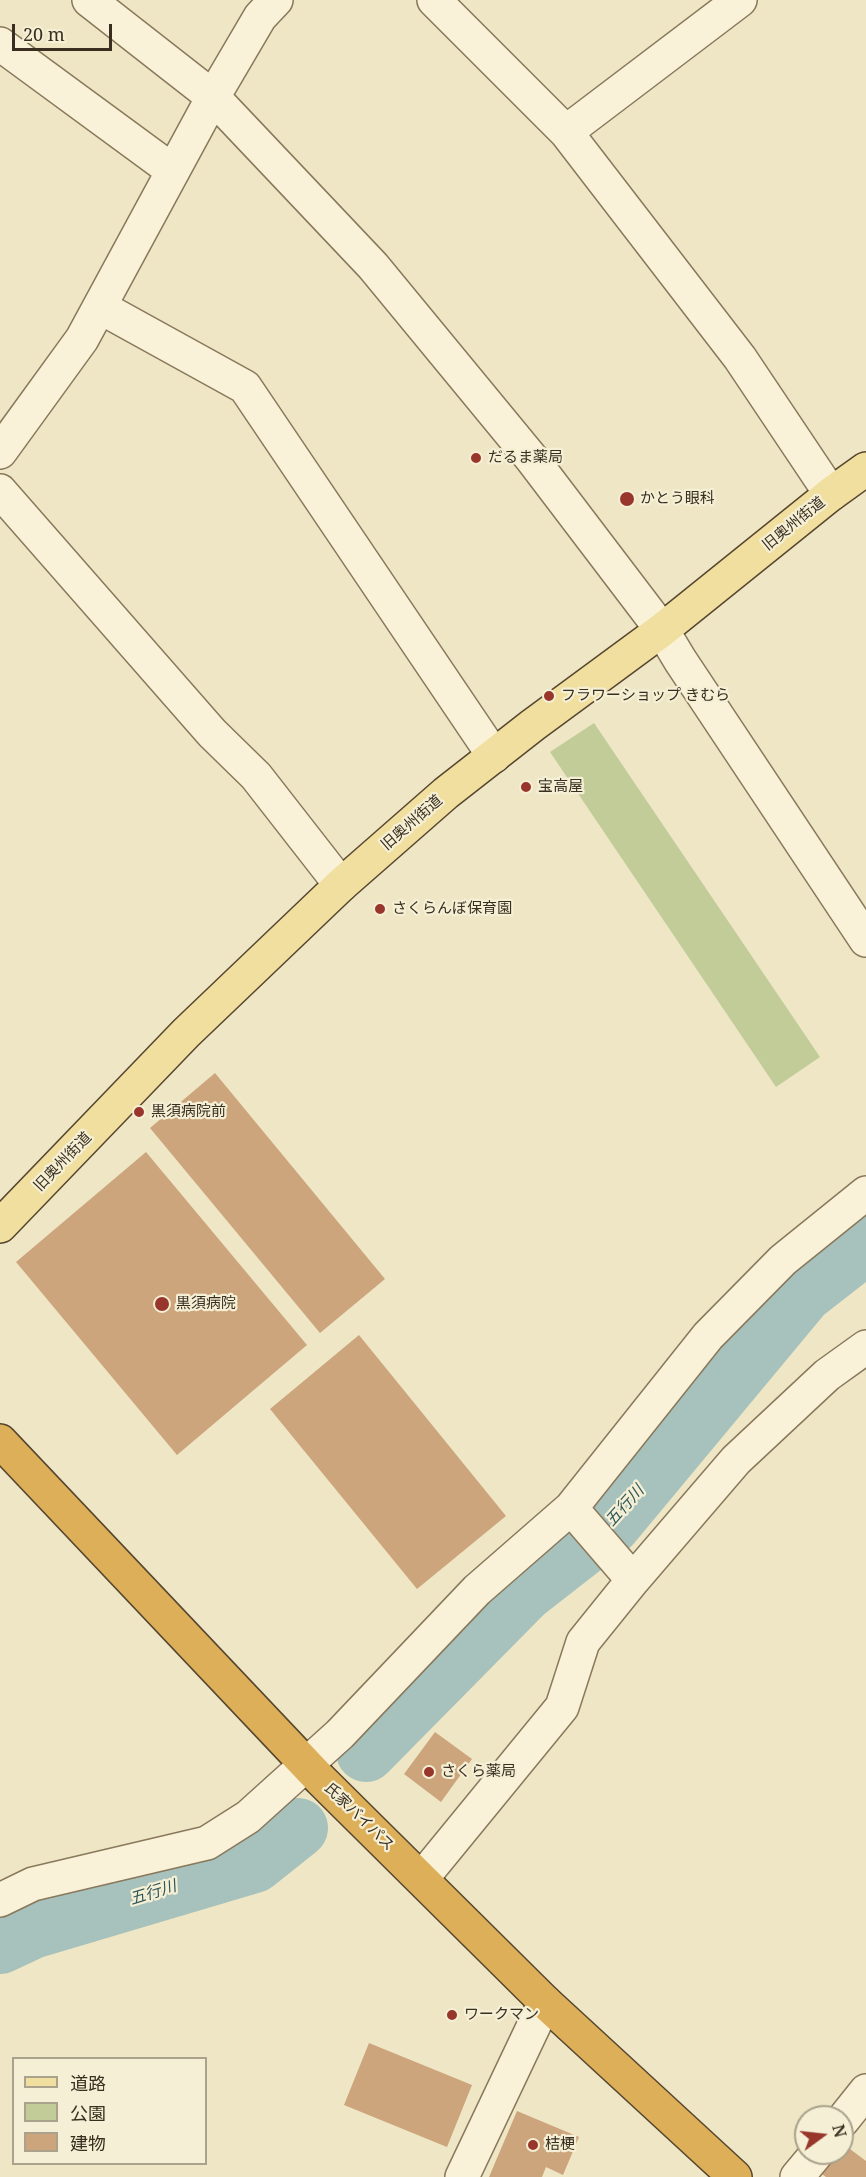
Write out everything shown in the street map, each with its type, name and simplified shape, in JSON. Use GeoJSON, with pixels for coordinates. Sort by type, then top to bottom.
{"type":"FeatureCollection","features":[{"type":"Feature","properties":{"kind":"highway","name":"氏家バイパス"},"geometry":{"type":"LineString","coordinates":[[0,1441],[307,1764],[545,2002],[735,2177]]}},
{"type":"Feature","properties":{"kind":"main road","name":"旧奥州街道"},"geometry":{"type":"LineString","coordinates":[[4,1214],[341,885],[446,793],[662,630],[831,494],[866,469]]}},
{"type":"Feature","properties":{"kind":"street"},"geometry":{"type":"LineString","coordinates":[[89,0],[213,97],[373,266],[532,459],[662,630],[866,940]]}},
{"type":"Feature","properties":{"kind":"street"},"geometry":{"type":"LineString","coordinates":[[0,452],[82,339],[213,97],[260,17],[276,0]]}},
{"type":"Feature","properties":{"kind":"street"},"geometry":{"type":"LineString","coordinates":[[434,0],[566,132],[740,358],[831,494]]}},
{"type":"Feature","properties":{"kind":"street"},"geometry":{"type":"LineString","coordinates":[[566,132],[740,0]]}},
{"type":"Feature","properties":{"kind":"street"},"geometry":{"type":"LineString","coordinates":[[0,44],[173,171]]}},
{"type":"Feature","properties":{"kind":"street"},"geometry":{"type":"LineString","coordinates":[[100,307],[245,387],[494,756]]}},
{"type":"Feature","properties":{"kind":"street"},"geometry":{"type":"LineString","coordinates":[[0,491],[212,733],[256,776],[341,885]]}},
{"type":"Feature","properties":{"kind":"street"},"geometry":{"type":"LineString","coordinates":[[0,1900],[33,1884],[207,1843],[248,1817],[340,1734],[477,1590],[575,1513],[708,1336],[783,1260],[866,1193]]}},
{"type":"Feature","properties":{"kind":"street"},"geometry":{"type":"LineString","coordinates":[[422,1878],[562,1707],[583,1642],[633,1580],[736,1460],[827,1375],[866,1348]]}},
{"type":"Feature","properties":{"kind":"street"},"geometry":{"type":"LineString","coordinates":[[575,1513],[633,1580]]}},
{"type":"Feature","properties":{"kind":"street"},"geometry":{"type":"LineString","coordinates":[[462,2177],[545,2002]]}},
{"type":"Feature","properties":{"kind":"street"},"geometry":{"type":"LineString","coordinates":[[854,2106],[866,2091]]}},
{"type":"Feature","properties":{"kind":"street"},"geometry":{"type":"LineString","coordinates":[[797,2177],[807,2165]]}},
{"type":"Feature","properties":{"kind":"green space"},"geometry":{"type":"Polygon","coordinates":[[[594,723],[820,1057],[776,1087],[550,752],[594,723]]]}},
{"type":"Feature","properties":{"kind":"building"},"geometry":{"type":"Polygon","coordinates":[[[215,1073],[385,1279],[320,1333],[150,1128],[215,1073]]]}},
{"type":"Feature","properties":{"kind":"building","name":"黒須病院"},"geometry":{"type":"Polygon","coordinates":[[[146,1152],[307,1345],[177,1455],[16,1262],[146,1152]]]}},
{"type":"Feature","properties":{"kind":"building"},"geometry":{"type":"Polygon","coordinates":[[[359,1335],[506,1516],[417,1589],[270,1409],[359,1335]]]}},
{"type":"Feature","properties":{"kind":"building"},"geometry":{"type":"Polygon","coordinates":[[[435,1732],[472,1759],[441,1802],[404,1774],[435,1732]]]}},
{"type":"Feature","properties":{"kind":"building"},"geometry":{"type":"Polygon","coordinates":[[[369,2043],[472,2085],[447,2147],[344,2105],[369,2043]]]}},
{"type":"Feature","properties":{"kind":"building"},"geometry":{"type":"Polygon","coordinates":[[[517,2111],[579,2137],[563,2175],[546,2167],[542,2177],[489,2177],[517,2111]]]}},
{"type":"Feature","properties":{"kind":"building"},"geometry":{"type":"Polygon","coordinates":[[[854,2152],[866,2161],[866,2177],[826,2177],[815,2169],[818,2165],[854,2165],[854,2152]]]}},
{"type":"Feature","properties":{"kind":"waterway","name":"五行川"},"geometry":{"type":"LineString","coordinates":[[366,1752],[525,1591],[611,1524],[803,1293],[866,1244]]}},
{"type":"Feature","properties":{"kind":"waterway","name":"五行川"},"geometry":{"type":"LineString","coordinates":[[0,1944],[32,1929],[254,1863],[298,1828]]}},
{"type":"Feature","properties":{"kind":"place","name":"だるま薬局"},"geometry":{"type":"Point","coordinates":[476,458]}},
{"type":"Feature","properties":{"kind":"place","name":"かとう眼科"},"geometry":{"type":"Point","coordinates":[627,499]}},
{"type":"Feature","properties":{"kind":"place","name":"フラワーショップ きむら"},"geometry":{"type":"Point","coordinates":[549,696]}},
{"type":"Feature","properties":{"kind":"place","name":"宝高屋"},"geometry":{"type":"Point","coordinates":[526,787]}},
{"type":"Feature","properties":{"kind":"place","name":"さくらんぼ保育園"},"geometry":{"type":"Point","coordinates":[380,909]}},
{"type":"Feature","properties":{"kind":"place","name":"黒須病院前"},"geometry":{"type":"Point","coordinates":[139,1112]}},
{"type":"Feature","properties":{"kind":"place","name":"黒須病院"},"geometry":{"type":"Point","coordinates":[162,1304]}},
{"type":"Feature","properties":{"kind":"place","name":"さくら薬局"},"geometry":{"type":"Point","coordinates":[429,1772]}},
{"type":"Feature","properties":{"kind":"place","name":"ワークマン"},"geometry":{"type":"Point","coordinates":[452,2015]}},
{"type":"Feature","properties":{"kind":"place","name":"桔梗"},"geometry":{"type":"Point","coordinates":[533,2145]}}]}
